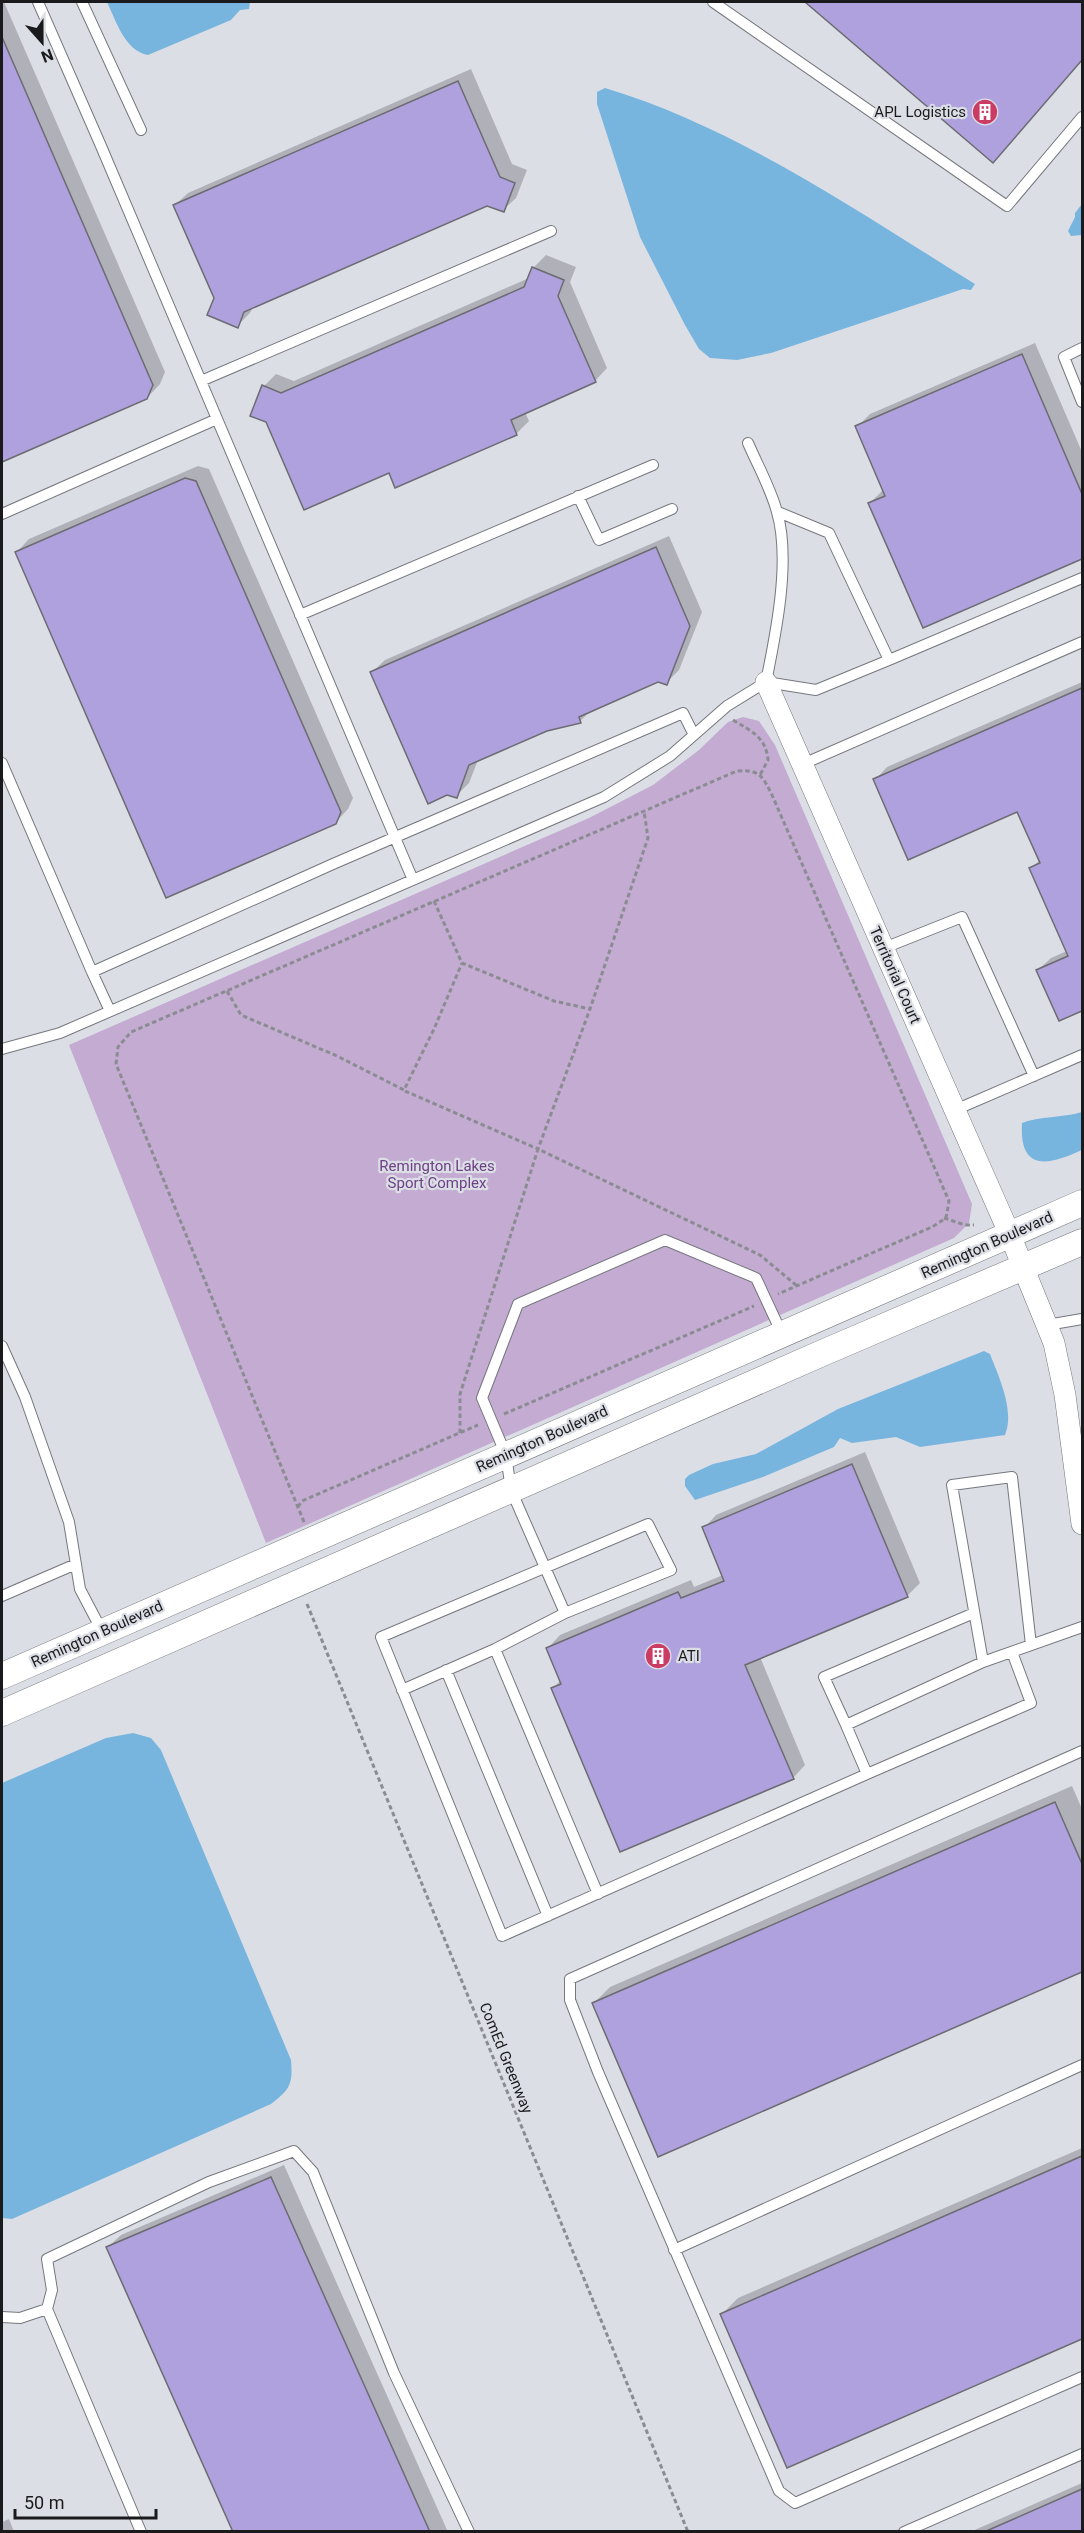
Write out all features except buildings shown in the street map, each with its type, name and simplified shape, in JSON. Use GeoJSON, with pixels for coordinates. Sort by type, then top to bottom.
{"type":"FeatureCollection","features":[{"type":"Feature","properties":{"kind":"street","name":"Territorial Court"},"geometry":{"type":"LineString","coordinates":[[766,682],[1010,1235],[1054,1343],[1065,1395],[1083,1524]]}},
{"type":"Feature","properties":{"kind":"street","name":"Remington Boulevard"},"geometry":{"type":"LineString","coordinates":[[2,1676],[1083,1203]]}},
{"type":"Feature","properties":{"kind":"street"},"geometry":{"type":"LineString","coordinates":[[2,1713],[827,1351],[1083,1242]]}},
{"type":"Feature","properties":{"kind":"lane"},"geometry":{"type":"LineString","coordinates":[[38,2],[413,880]]}},
{"type":"Feature","properties":{"kind":"lane"},"geometry":{"type":"LineString","coordinates":[[82,2],[141,130]]}},
{"type":"Feature","properties":{"kind":"lane"},"geometry":{"type":"LineString","coordinates":[[713,2],[1007,206],[1083,117]]}},
{"type":"Feature","properties":{"kind":"lane"},"geometry":{"type":"LineString","coordinates":[[201,381],[551,231]]}},
{"type":"Feature","properties":{"kind":"lane"},"geometry":{"type":"LineString","coordinates":[[1083,348],[1064,357],[1083,402]]}},
{"type":"Feature","properties":{"kind":"lane"},"geometry":{"type":"LineString","coordinates":[[2,514],[217,419]]}},
{"type":"Feature","properties":{"kind":"lane"},"geometry":{"type":"LineString","coordinates":[[748,443],[777,512],[783,560],[775,640],[766,682]]}},
{"type":"Feature","properties":{"kind":"lane"},"geometry":{"type":"LineString","coordinates":[[300,615],[653,465]]}},
{"type":"Feature","properties":{"kind":"lane"},"geometry":{"type":"LineString","coordinates":[[578,496],[599,540],[672,509]]}},
{"type":"Feature","properties":{"kind":"lane"},"geometry":{"type":"LineString","coordinates":[[777,512],[829,532],[889,660]]}},
{"type":"Feature","properties":{"kind":"lane"},"geometry":{"type":"LineString","coordinates":[[2,1049],[60,1033],[604,796],[670,756],[727,706],[766,682],[816,690],[1083,578]]}},
{"type":"Feature","properties":{"kind":"lane"},"geometry":{"type":"LineString","coordinates":[[803,764],[1083,642]]}},
{"type":"Feature","properties":{"kind":"lane"},"geometry":{"type":"LineString","coordinates":[[92,972],[395,837],[683,713],[694,735]]}},
{"type":"Feature","properties":{"kind":"lane"},"geometry":{"type":"LineString","coordinates":[[2,763],[110,1011]]}},
{"type":"Feature","properties":{"kind":"lane"},"geometry":{"type":"LineString","coordinates":[[884,948],[962,916],[1034,1076]]}},
{"type":"Feature","properties":{"kind":"lane"},"geometry":{"type":"LineString","coordinates":[[955,1110],[1083,1055]]}},
{"type":"Feature","properties":{"kind":"lane"},"geometry":{"type":"LineString","coordinates":[[565,1613],[511,1490],[506,1455],[482,1398],[518,1304],[665,1240],[756,1278],[782,1335]]}},
{"type":"Feature","properties":{"kind":"lane"},"geometry":{"type":"LineString","coordinates":[[1047,1325],[1083,1319]]}},
{"type":"Feature","properties":{"kind":"lane"},"geometry":{"type":"LineString","coordinates":[[2,1346],[25,1397],[69,1522],[80,1589],[102,1632]]}},
{"type":"Feature","properties":{"kind":"lane"},"geometry":{"type":"LineString","coordinates":[[983,1662],[952,1485],[1012,1477],[1031,1645]]}},
{"type":"Feature","properties":{"kind":"lane"},"geometry":{"type":"LineString","coordinates":[[402,1690],[565,1613],[671,1570],[648,1524],[381,1637],[402,1690],[502,1936],[1031,1703],[1012,1652]]}},
{"type":"Feature","properties":{"kind":"lane"},"geometry":{"type":"LineString","coordinates":[[2,1596],[76,1564]]}},
{"type":"Feature","properties":{"kind":"lane"},"geometry":{"type":"LineString","coordinates":[[867,1774],[824,1677],[974,1613]]}},
{"type":"Feature","properties":{"kind":"lane"},"geometry":{"type":"LineString","coordinates":[[846,1725],[983,1662],[1083,1627]]}},
{"type":"Feature","properties":{"kind":"lane"},"geometry":{"type":"LineString","coordinates":[[495,1648],[598,1893]]}},
{"type":"Feature","properties":{"kind":"lane"},"geometry":{"type":"LineString","coordinates":[[446,1670],[548,1916]]}},
{"type":"Feature","properties":{"kind":"lane"},"geometry":{"type":"LineString","coordinates":[[1083,1751],[570,1979],[570,2000],[598,2072],[779,2491],[795,2503],[1083,2377]]}},
{"type":"Feature","properties":{"kind":"lane"},"geometry":{"type":"LineString","coordinates":[[674,2250],[1083,2065]]}},
{"type":"Feature","properties":{"kind":"lane"},"geometry":{"type":"LineString","coordinates":[[141,2532],[47,2309],[52,2290],[47,2259],[209,2182],[294,2151],[314,2172],[394,2373],[469,2532]]}},
{"type":"Feature","properties":{"kind":"lane"},"geometry":{"type":"LineString","coordinates":[[2,2317],[20,2318],[47,2309]]}},
{"type":"Feature","properties":{"kind":"lane"},"geometry":{"type":"LineString","coordinates":[[904,2532],[1083,2454]]}},
{"type":"Feature","properties":{"kind":"path"},"geometry":{"type":"LineString","coordinates":[[733,720],[756,732],[763,741],[768,760],[760,775]]}},
{"type":"Feature","properties":{"kind":"path"},"geometry":{"type":"LineString","coordinates":[[298,1507],[302,1501],[932,1227],[944,1218],[949,1201],[772,795],[760,775],[749,770],[737,771],[131,1032],[118,1047],[116,1064],[298,1507],[307,1528]]}},
{"type":"Feature","properties":{"kind":"path"},"geometry":{"type":"LineString","coordinates":[[460,1433],[460,1394],[538,1149],[590,1009],[648,838],[644,811]]}},
{"type":"Feature","properties":{"kind":"path"},"geometry":{"type":"LineString","coordinates":[[434,901],[462,963],[554,1001],[590,1009]]}},
{"type":"Feature","properties":{"kind":"path"},"geometry":{"type":"LineString","coordinates":[[404,1090],[434,1029],[462,963]]}},
{"type":"Feature","properties":{"kind":"path"},"geometry":{"type":"LineString","coordinates":[[227,991],[241,1015],[338,1056],[404,1090],[538,1149],[760,1255],[796,1285]]}},
{"type":"Feature","properties":{"kind":"path"},"geometry":{"type":"LineString","coordinates":[[944,1218],[975,1226]]}},
{"type":"Feature","properties":{"kind":"path","name":"ComEd Greenway"},"geometry":{"type":"LineString","coordinates":[[306,1600],[688,2532]]}},
{"type":"Feature","properties":{"kind":"green space","name":"Remington Lakes Sport Complex"},"geometry":{"type":"Polygon","coordinates":[[[743,717],[759,721],[775,745],[972,1204],[969,1223],[954,1238],[266,1543],[69,1045],[589,818],[653,785],[699,750],[728,722],[743,717]]]}},
{"type":"Feature","properties":{"kind":"water"},"geometry":{"type":"Polygon","coordinates":[[[107,2],[250,2],[249,9],[240,10],[231,20],[148,55],[133,48],[127,41],[107,2]]]}},
{"type":"Feature","properties":{"kind":"water"},"geometry":{"type":"Polygon","coordinates":[[[605,88],[702,125],[749,148],[842,201],[975,284],[971,290],[963,289],[771,353],[737,360],[710,358],[699,349],[685,325],[640,237],[597,104],[597,92],[605,88]]]}},
{"type":"Feature","properties":{"kind":"water"},"geometry":{"type":"Polygon","coordinates":[[[1082,204],[1082,235],[1071,236],[1068,231],[1075,213],[1082,204]]]}},
{"type":"Feature","properties":{"kind":"water"},"geometry":{"type":"Polygon","coordinates":[[[1082,1112],[1082,1150],[1058,1159],[1038,1161],[1025,1150],[1022,1123],[1082,1112]]]}},
{"type":"Feature","properties":{"kind":"water"},"geometry":{"type":"Polygon","coordinates":[[[984,1351],[990,1354],[1005,1394],[1008,1426],[1005,1435],[920,1447],[896,1437],[852,1443],[840,1438],[834,1447],[763,1477],[695,1500],[685,1486],[685,1479],[689,1475],[713,1464],[756,1454],[838,1409],[984,1351]]]}},
{"type":"Feature","properties":{"kind":"water"},"geometry":{"type":"Polygon","coordinates":[[[133,1733],[151,1738],[161,1750],[291,2060],[291,2081],[286,2090],[271,2104],[12,2219],[2,2218],[2,1783],[106,1738],[133,1733]]]}},
{"type":"Feature","properties":{"kind":"place","name":"APL Logistics"},"geometry":{"type":"Point","coordinates":[985,112]}},
{"type":"Feature","properties":{"kind":"place","name":"ATI"},"geometry":{"type":"Point","coordinates":[658,1656]}}]}
